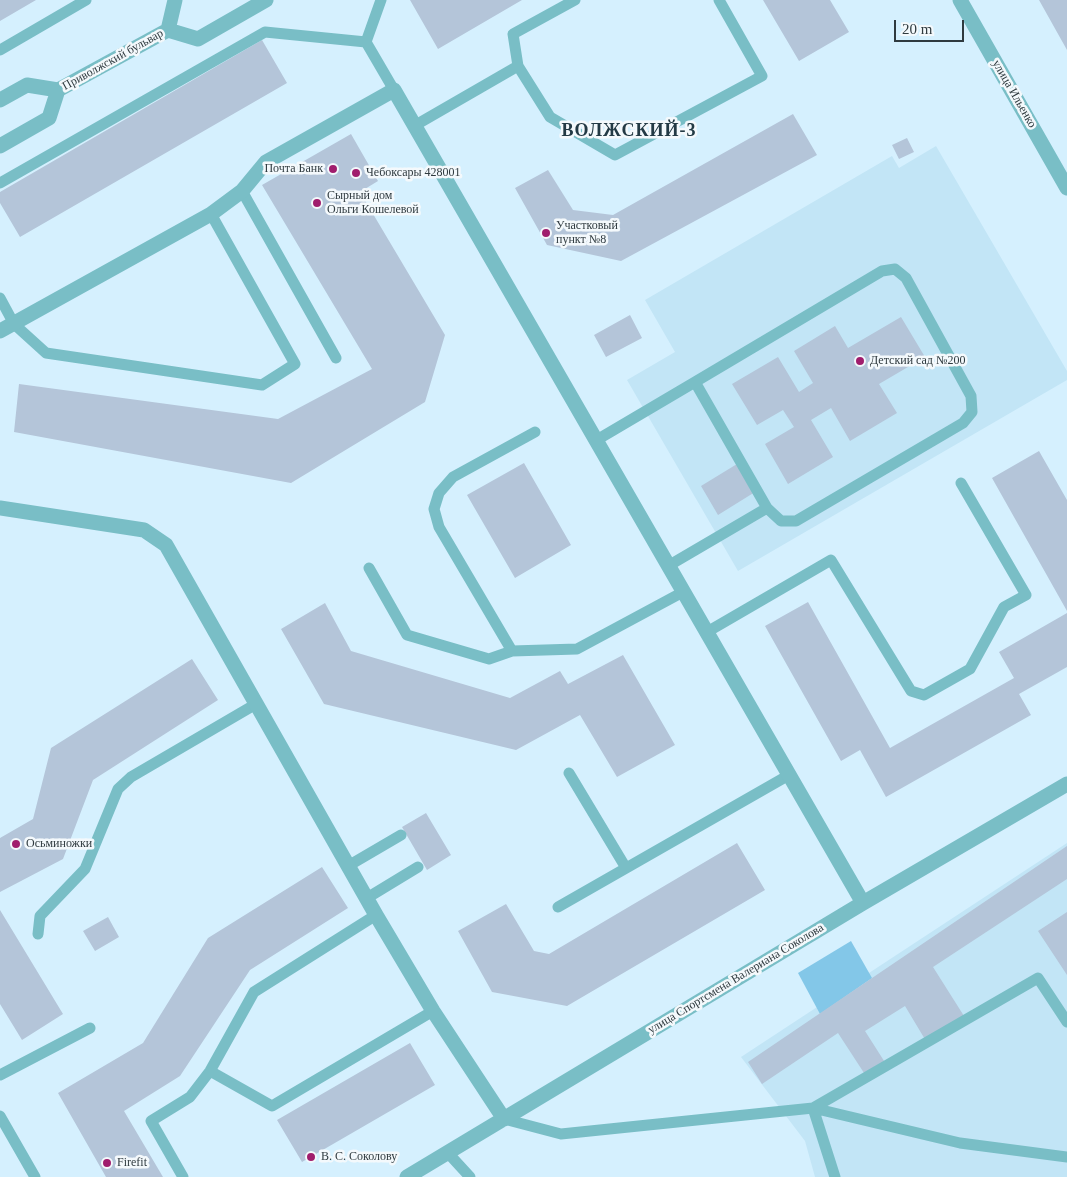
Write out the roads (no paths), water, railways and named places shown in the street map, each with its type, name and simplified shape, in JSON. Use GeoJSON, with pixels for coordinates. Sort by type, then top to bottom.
{"type":"FeatureCollection","features":[{"type":"Feature","properties":{"kind":"street","name":"Приволжский бульвар"},"geometry":{"type":"LineString","coordinates":[[168,30],[175,0]]}},
{"type":"Feature","properties":{"kind":"street","name":"Приволжский бульвар"},"geometry":{"type":"LineString","coordinates":[[0,100],[27,85],[58,90],[168,30],[198,39],[266,0]]}},
{"type":"Feature","properties":{"kind":"street","name":"улица Ильенко"},"geometry":{"type":"LineString","coordinates":[[960,0],[1067,188]]}},
{"type":"Feature","properties":{"kind":"street","name":"Приволжский бульвар"},"geometry":{"type":"LineString","coordinates":[[0,146],[49,118],[58,90]]}},
{"type":"Feature","properties":{"kind":"street"},"geometry":{"type":"LineString","coordinates":[[0,331],[211,214],[242,191],[266,162],[394,90],[863,903]]}},
{"type":"Feature","properties":{"kind":"street"},"geometry":{"type":"LineString","coordinates":[[0,508],[144,530],[166,545],[376,915],[433,1011],[504,1119]]}},
{"type":"Feature","properties":{"kind":"street","name":"улица Спортсмена Валериана Соколова"},"geometry":{"type":"LineString","coordinates":[[407,1177],[863,903],[1067,784]]}},
{"type":"Feature","properties":{"kind":"lane"},"geometry":{"type":"LineString","coordinates":[[0,50],[86,0]]}},
{"type":"Feature","properties":{"kind":"lane"},"geometry":{"type":"LineString","coordinates":[[366,42],[382,0]]}},
{"type":"Feature","properties":{"kind":"lane"},"geometry":{"type":"LineString","coordinates":[[575,0],[513,34],[518,66],[550,117],[615,155],[762,76],[719,0]]}},
{"type":"Feature","properties":{"kind":"lane"},"geometry":{"type":"LineString","coordinates":[[0,183],[265,32],[366,42]]}},
{"type":"Feature","properties":{"kind":"lane"},"geometry":{"type":"LineString","coordinates":[[366,42],[394,90]]}},
{"type":"Feature","properties":{"kind":"lane"},"geometry":{"type":"LineString","coordinates":[[414,126],[518,66]]}},
{"type":"Feature","properties":{"kind":"lane"},"geometry":{"type":"LineString","coordinates":[[242,191],[336,358]]}},
{"type":"Feature","properties":{"kind":"lane"},"geometry":{"type":"LineString","coordinates":[[0,298],[14,324],[46,353],[262,384],[295,364],[211,214]]}},
{"type":"Feature","properties":{"kind":"lane"},"geometry":{"type":"LineString","coordinates":[[596,441],[694,382],[882,271],[895,269],[906,278],[971,396],[972,412],[962,423],[796,521],[781,521],[767,508],[694,382]]}},
{"type":"Feature","properties":{"kind":"lane"},"geometry":{"type":"LineString","coordinates":[[512,651],[439,527],[434,509],[439,493],[452,477],[535,432]]}},
{"type":"Feature","properties":{"kind":"lane"},"geometry":{"type":"LineString","coordinates":[[706,632],[832,560],[911,691],[924,695],[970,669],[1004,607],[1026,595],[960,483]]}},
{"type":"Feature","properties":{"kind":"lane"},"geometry":{"type":"LineString","coordinates":[[668,566],[767,508]]}},
{"type":"Feature","properties":{"kind":"lane"},"geometry":{"type":"LineString","coordinates":[[368,568],[407,635],[489,659],[512,651],[578,650],[683,592]]}},
{"type":"Feature","properties":{"kind":"lane"},"geometry":{"type":"LineString","coordinates":[[38,934],[40,916],[85,869],[118,789],[131,777],[256,704]]}},
{"type":"Feature","properties":{"kind":"lane"},"geometry":{"type":"LineString","coordinates":[[569,773],[626,868]]}},
{"type":"Feature","properties":{"kind":"lane"},"geometry":{"type":"LineString","coordinates":[[558,907],[789,775]]}},
{"type":"Feature","properties":{"kind":"lane"},"geometry":{"type":"LineString","coordinates":[[348,866],[401,835]]}},
{"type":"Feature","properties":{"kind":"lane"},"geometry":{"type":"LineString","coordinates":[[366,898],[418,867]]}},
{"type":"Feature","properties":{"kind":"lane"},"geometry":{"type":"LineString","coordinates":[[183,1177],[152,1121],[190,1097],[210,1071],[254,992],[376,915]]}},
{"type":"Feature","properties":{"kind":"lane"},"geometry":{"type":"LineString","coordinates":[[813,1108],[1038,978],[1067,1022]]}},
{"type":"Feature","properties":{"kind":"lane"},"geometry":{"type":"LineString","coordinates":[[210,1071],[272,1106],[433,1011]]}},
{"type":"Feature","properties":{"kind":"lane"},"geometry":{"type":"LineString","coordinates":[[0,1076],[90,1028]]}},
{"type":"Feature","properties":{"kind":"lane"},"geometry":{"type":"LineString","coordinates":[[504,1119],[561,1134],[813,1108],[960,1143],[1067,1157]]}},
{"type":"Feature","properties":{"kind":"lane"},"geometry":{"type":"LineString","coordinates":[[813,1108],[835,1177]]}},
{"type":"Feature","properties":{"kind":"lane"},"geometry":{"type":"LineString","coordinates":[[0,1116],[35,1177]]}},
{"type":"Feature","properties":{"kind":"lane"},"geometry":{"type":"LineString","coordinates":[[448,1153],[470,1177]]}},
{"type":"Feature","properties":{"kind":"place","name":"Почта Банк"},"geometry":{"type":"Point","coordinates":[333,169]}},
{"type":"Feature","properties":{"kind":"place","name":"Чебоксары 428001"},"geometry":{"type":"Point","coordinates":[356,173]}},
{"type":"Feature","properties":{"kind":"place","name":"Сырный дом Ольги Кошелевой"},"geometry":{"type":"Point","coordinates":[317,203]}},
{"type":"Feature","properties":{"kind":"place","name":"Участковый пункт №8"},"geometry":{"type":"Point","coordinates":[546,233]}},
{"type":"Feature","properties":{"kind":"place","name":"Детский сад №200"},"geometry":{"type":"Point","coordinates":[860,361]}},
{"type":"Feature","properties":{"kind":"place","name":"Осьминожки"},"geometry":{"type":"Point","coordinates":[16,844]}},
{"type":"Feature","properties":{"kind":"place","name":"В. С. Соколову"},"geometry":{"type":"Point","coordinates":[311,1157]}},
{"type":"Feature","properties":{"kind":"place","name":"Firefit"},"geometry":{"type":"Point","coordinates":[107,1163]}},
{"type":"Feature","properties":{"kind":"district","name":"ВОЛЖСКИЙ-3"},"geometry":{"type":"Point","coordinates":[629,131]}}]}
